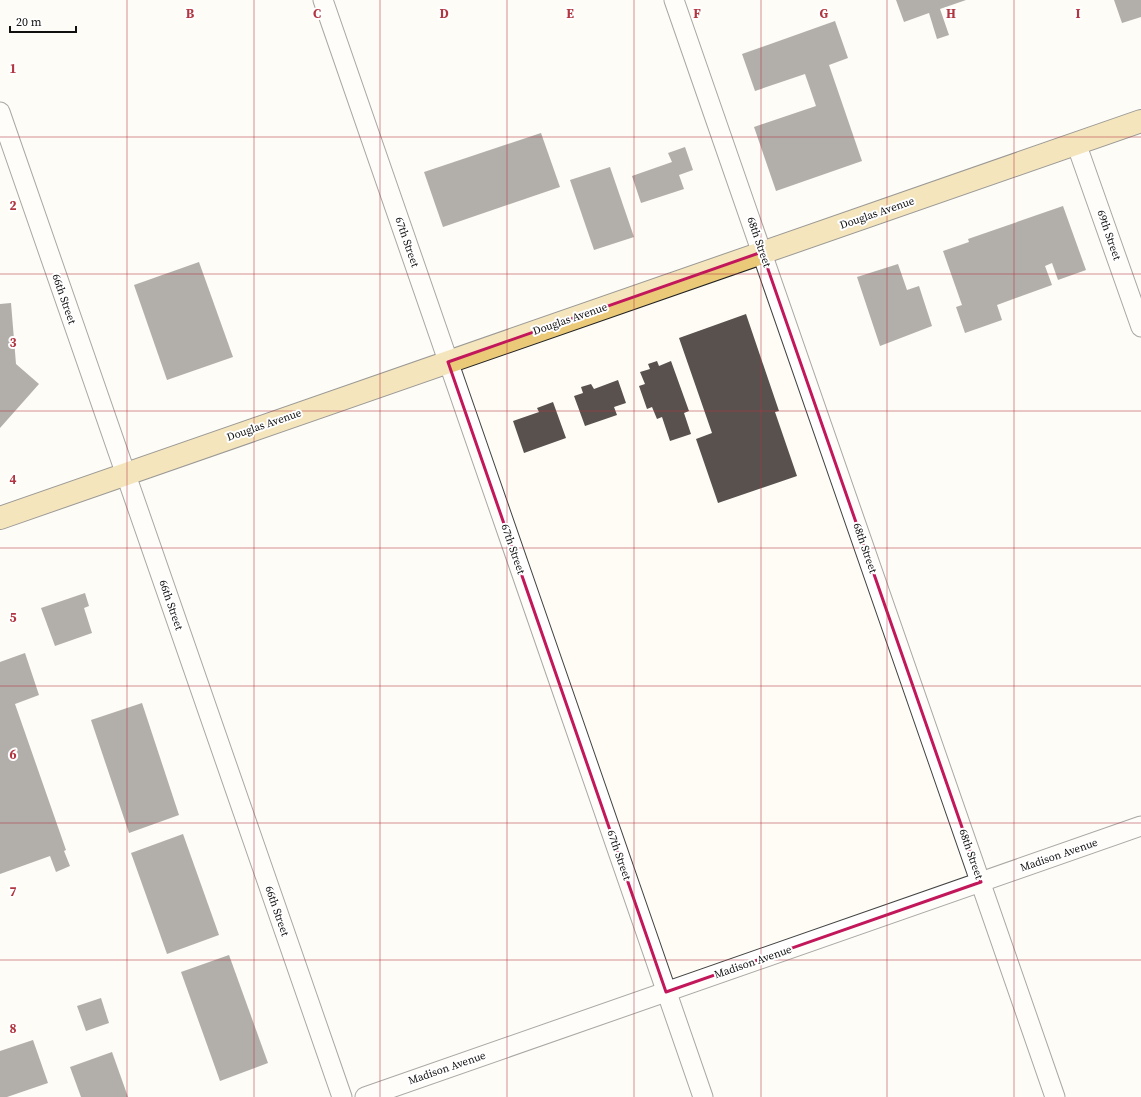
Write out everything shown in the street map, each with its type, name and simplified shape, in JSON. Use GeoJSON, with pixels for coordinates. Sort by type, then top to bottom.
{"type":"FeatureCollection","features":[{"type":"Feature","properties":{"kind":"main road","name":"Douglas Avenue"},"geometry":{"type":"LineString","coordinates":[[0,518],[1141,121]]}},
{"type":"Feature","properties":{"kind":"street","name":"67th Street"},"geometry":{"type":"LineString","coordinates":[[323,0],[703,1097]]}},
{"type":"Feature","properties":{"kind":"street","name":"68th Street"},"geometry":{"type":"LineString","coordinates":[[674,0],[1055,1097]]}},
{"type":"Feature","properties":{"kind":"street","name":"66th Street"},"geometry":{"type":"LineString","coordinates":[[0,112],[342,1097]]}},
{"type":"Feature","properties":{"kind":"street","name":"69th Street"},"geometry":{"type":"LineString","coordinates":[[1076,143],[1141,327]]}},
{"type":"Feature","properties":{"kind":"street","name":"Madison Avenue"},"geometry":{"type":"LineString","coordinates":[[365,1097],[1141,826]]}},
{"type":"Feature","properties":{"kind":"highlighted area"},"geometry":{"type":"Polygon","coordinates":[[[762,252],[981,882],[666,992],[448,362],[762,252]]]}},
{"type":"Feature","properties":{"kind":"building"},"geometry":{"type":"Polygon","coordinates":[[[896,0],[966,0],[940,9],[949,35],[937,39],[929,13],[904,22],[896,0]]]}},
{"type":"Feature","properties":{"kind":"building"},"geometry":{"type":"Polygon","coordinates":[[[1114,0],[1141,0],[1141,17],[1122,23],[1114,0]]]}},
{"type":"Feature","properties":{"kind":"building"},"geometry":{"type":"Polygon","coordinates":[[[835,21],[848,58],[829,65],[862,161],[776,191],[754,127],[816,106],[805,74],[755,91],[742,54],[835,21]]]}},
{"type":"Feature","properties":{"kind":"building"},"geometry":{"type":"Polygon","coordinates":[[[541,133],[560,187],[443,227],[424,172],[541,133]]]}},
{"type":"Feature","properties":{"kind":"building"},"geometry":{"type":"Polygon","coordinates":[[[685,147],[693,170],[679,175],[684,189],[641,203],[632,176],[672,162],[668,153],[685,147]]]}},
{"type":"Feature","properties":{"kind":"building"},"geometry":{"type":"Polygon","coordinates":[[[610,167],[634,237],[594,250],[570,180],[610,167]]]}},
{"type":"Feature","properties":{"kind":"building"},"geometry":{"type":"Polygon","coordinates":[[[1063,206],[1086,270],[1058,280],[1052,263],[1045,266],[1052,285],[997,305],[1002,320],[965,333],[956,307],[962,305],[943,251],[969,242],[968,239],[1063,206]]]}},
{"type":"Feature","properties":{"kind":"building"},"geometry":{"type":"Polygon","coordinates":[[[199,262],[233,357],[167,380],[134,285],[199,262]]]}},
{"type":"Feature","properties":{"kind":"building"},"geometry":{"type":"Polygon","coordinates":[[[898,264],[907,290],[919,286],[932,326],[880,346],[857,277],[898,264]]]}},
{"type":"Feature","properties":{"kind":"building"},"geometry":{"type":"Polygon","coordinates":[[[11,303],[16,364],[39,384],[0,428],[0,304],[11,303]]]}},
{"type":"Feature","properties":{"kind":"building"},"geometry":{"type":"Polygon","coordinates":[[[746,314],[779,411],[775,412],[797,476],[718,503],[696,439],[712,433],[679,338],[746,314]]]}},
{"type":"Feature","properties":{"kind":"building"},"geometry":{"type":"Polygon","coordinates":[[[657,361],[659,366],[671,361],[689,411],[684,413],[691,434],[670,441],[662,417],[657,419],[652,407],[647,409],[639,386],[645,384],[640,372],[650,369],[648,364],[657,361]]]}},
{"type":"Feature","properties":{"kind":"building"},"geometry":{"type":"Polygon","coordinates":[[[618,380],[626,403],[614,407],[617,415],[585,426],[574,396],[583,393],[581,387],[591,384],[594,389],[618,380]]]}},
{"type":"Feature","properties":{"kind":"building"},"geometry":{"type":"Polygon","coordinates":[[[553,402],[566,438],[524,453],[513,421],[539,412],[537,408],[553,402]]]}},
{"type":"Feature","properties":{"kind":"building"},"geometry":{"type":"Polygon","coordinates":[[[85,593],[89,606],[84,608],[92,633],[55,646],[41,608],[85,593]]]}},
{"type":"Feature","properties":{"kind":"building"},"geometry":{"type":"Polygon","coordinates":[[[25,653],[39,695],[15,704],[66,850],[64,851],[70,866],[56,872],[50,856],[0,874],[0,662],[25,653]]]}},
{"type":"Feature","properties":{"kind":"building"},"geometry":{"type":"Polygon","coordinates":[[[142,703],[179,815],[129,833],[91,720],[142,703]]]}},
{"type":"Feature","properties":{"kind":"building"},"geometry":{"type":"Polygon","coordinates":[[[183,834],[219,935],[167,954],[131,853],[183,834]]]}},
{"type":"Feature","properties":{"kind":"building"},"geometry":{"type":"Polygon","coordinates":[[[229,955],[268,1063],[220,1081],[181,972],[229,955]]]}},
{"type":"Feature","properties":{"kind":"building"},"geometry":{"type":"Polygon","coordinates":[[[101,998],[109,1023],[86,1031],[77,1006],[101,998]]]}},
{"type":"Feature","properties":{"kind":"building"},"geometry":{"type":"Polygon","coordinates":[[[33,1040],[48,1083],[7,1097],[0,1097],[0,1051],[33,1040]]]}},
{"type":"Feature","properties":{"kind":"building"},"geometry":{"type":"Polygon","coordinates":[[[112,1052],[128,1097],[81,1097],[70,1067],[112,1052]]]}}]}
